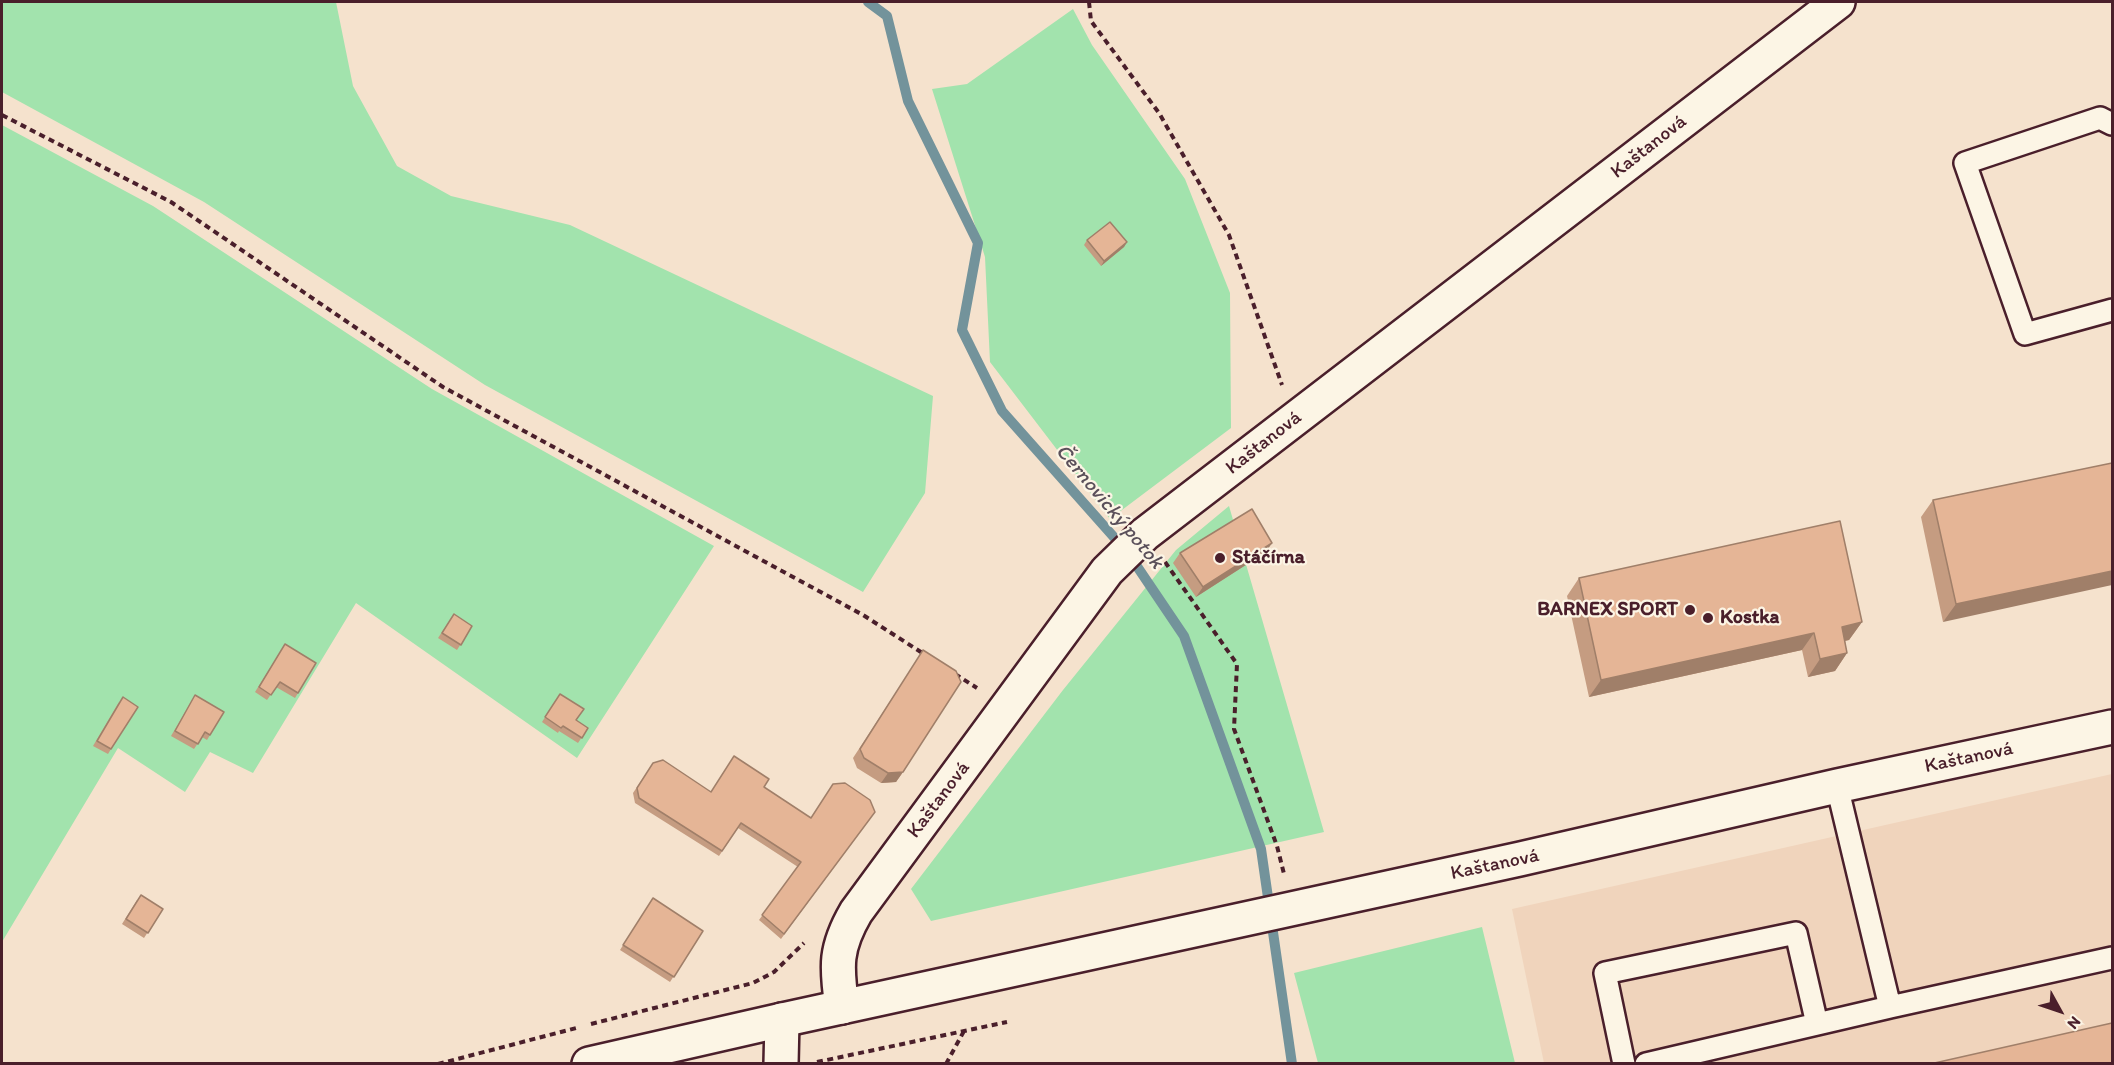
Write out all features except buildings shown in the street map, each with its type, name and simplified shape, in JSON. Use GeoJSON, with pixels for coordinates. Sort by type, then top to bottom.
{"type":"FeatureCollection","features":[{"type":"Feature","properties":{"kind":"main road","name":"Kaštanová"},"geometry":{"type":"LineString","coordinates":[[842,1007],[837,964],[846,930],[872,888],[1107,571],[1145,534],[1838,2]]}},
{"type":"Feature","properties":{"kind":"main road","name":"Kaštanová"},"geometry":{"type":"LineString","coordinates":[[590,1064],[1531,857],[1837,786],[2112,727]]}},
{"type":"Feature","properties":{"kind":"main road"},"geometry":{"type":"LineString","coordinates":[[781,1064],[782,1020]]}},
{"type":"Feature","properties":{"kind":"lane"},"geometry":{"type":"LineString","coordinates":[[2112,124],[2100,118],[1965,163],[2025,334],[2112,310]]}},
{"type":"Feature","properties":{"kind":"lane"},"geometry":{"type":"LineString","coordinates":[[1837,786],[1890,1007]]}},
{"type":"Feature","properties":{"kind":"lane"},"geometry":{"type":"LineString","coordinates":[[1624,1064],[1605,973],[1796,933],[1817,1024]]}},
{"type":"Feature","properties":{"kind":"lane"},"geometry":{"type":"LineString","coordinates":[[1646,1064],[2112,958]]}},
{"type":"Feature","properties":{"kind":"path"},"geometry":{"type":"LineString","coordinates":[[1089,2],[1091,21],[1159,113],[1229,235],[1294,420]]}},
{"type":"Feature","properties":{"kind":"path"},"geometry":{"type":"LineString","coordinates":[[2,115],[171,202],[443,387],[862,615],[929,657]]}},
{"type":"Feature","properties":{"kind":"path"},"geometry":{"type":"LineString","coordinates":[[1145,534],[1237,664],[1234,729],[1277,846],[1293,909]]}},
{"type":"Feature","properties":{"kind":"path"},"geometry":{"type":"LineString","coordinates":[[948,670],[987,694],[1006,709]]}},
{"type":"Feature","properties":{"kind":"path"},"geometry":{"type":"LineString","coordinates":[[438,1064],[753,983],[774,972],[806,941]]}},
{"type":"Feature","properties":{"kind":"path"},"geometry":{"type":"LineString","coordinates":[[809,1064],[1007,1022]]}},
{"type":"Feature","properties":{"kind":"path"},"geometry":{"type":"LineString","coordinates":[[946,1064],[965,1030]]}},
{"type":"Feature","properties":{"kind":"shaded area"},"geometry":{"type":"Polygon","coordinates":[[[2112,774],[2112,1063],[1544,1063],[1512,909],[2112,774]]]}},
{"type":"Feature","properties":{"kind":"green space"},"geometry":{"type":"Polygon","coordinates":[[[2,2],[336,2],[353,86],[397,166],[451,196],[570,225],[933,396],[925,493],[863,592],[485,385],[204,202],[2,92],[2,2]]]}},
{"type":"Feature","properties":{"kind":"green space"},"geometry":{"type":"Polygon","coordinates":[[[1073,9],[1092,45],[1185,179],[1230,293],[1231,428],[1110,519],[990,362],[985,257],[932,89],[967,84],[1073,9]]]}},
{"type":"Feature","properties":{"kind":"green space"},"geometry":{"type":"Polygon","coordinates":[[[2,125],[153,206],[432,389],[714,546],[577,758],[356,603],[253,773],[210,752],[185,792],[118,748],[2,942],[2,125]]]}},
{"type":"Feature","properties":{"kind":"green space"},"geometry":{"type":"Polygon","coordinates":[[[1229,506],[1324,832],[931,921],[911,889],[1063,690],[1176,550],[1229,506]]]}},
{"type":"Feature","properties":{"kind":"green space"},"geometry":{"type":"Polygon","coordinates":[[[1482,927],[1515,1063],[1318,1063],[1294,973],[1482,927]]]}},
{"type":"Feature","properties":{"kind":"waterway","name":"Černovický potok"},"geometry":{"type":"LineString","coordinates":[[868,2],[887,16],[908,101],[978,243],[962,330],[1002,411],[1128,553],[1184,636],[1261,849],[1292,1064]]}},
{"type":"Feature","properties":{"kind":"place","name":"Stáčírna"},"geometry":{"type":"Point","coordinates":[1220,558]}},
{"type":"Feature","properties":{"kind":"place","name":"BARNEX SPORT"},"geometry":{"type":"Point","coordinates":[1690,610]}},
{"type":"Feature","properties":{"kind":"place","name":"Kostka"},"geometry":{"type":"Point","coordinates":[1708,618]}}]}
